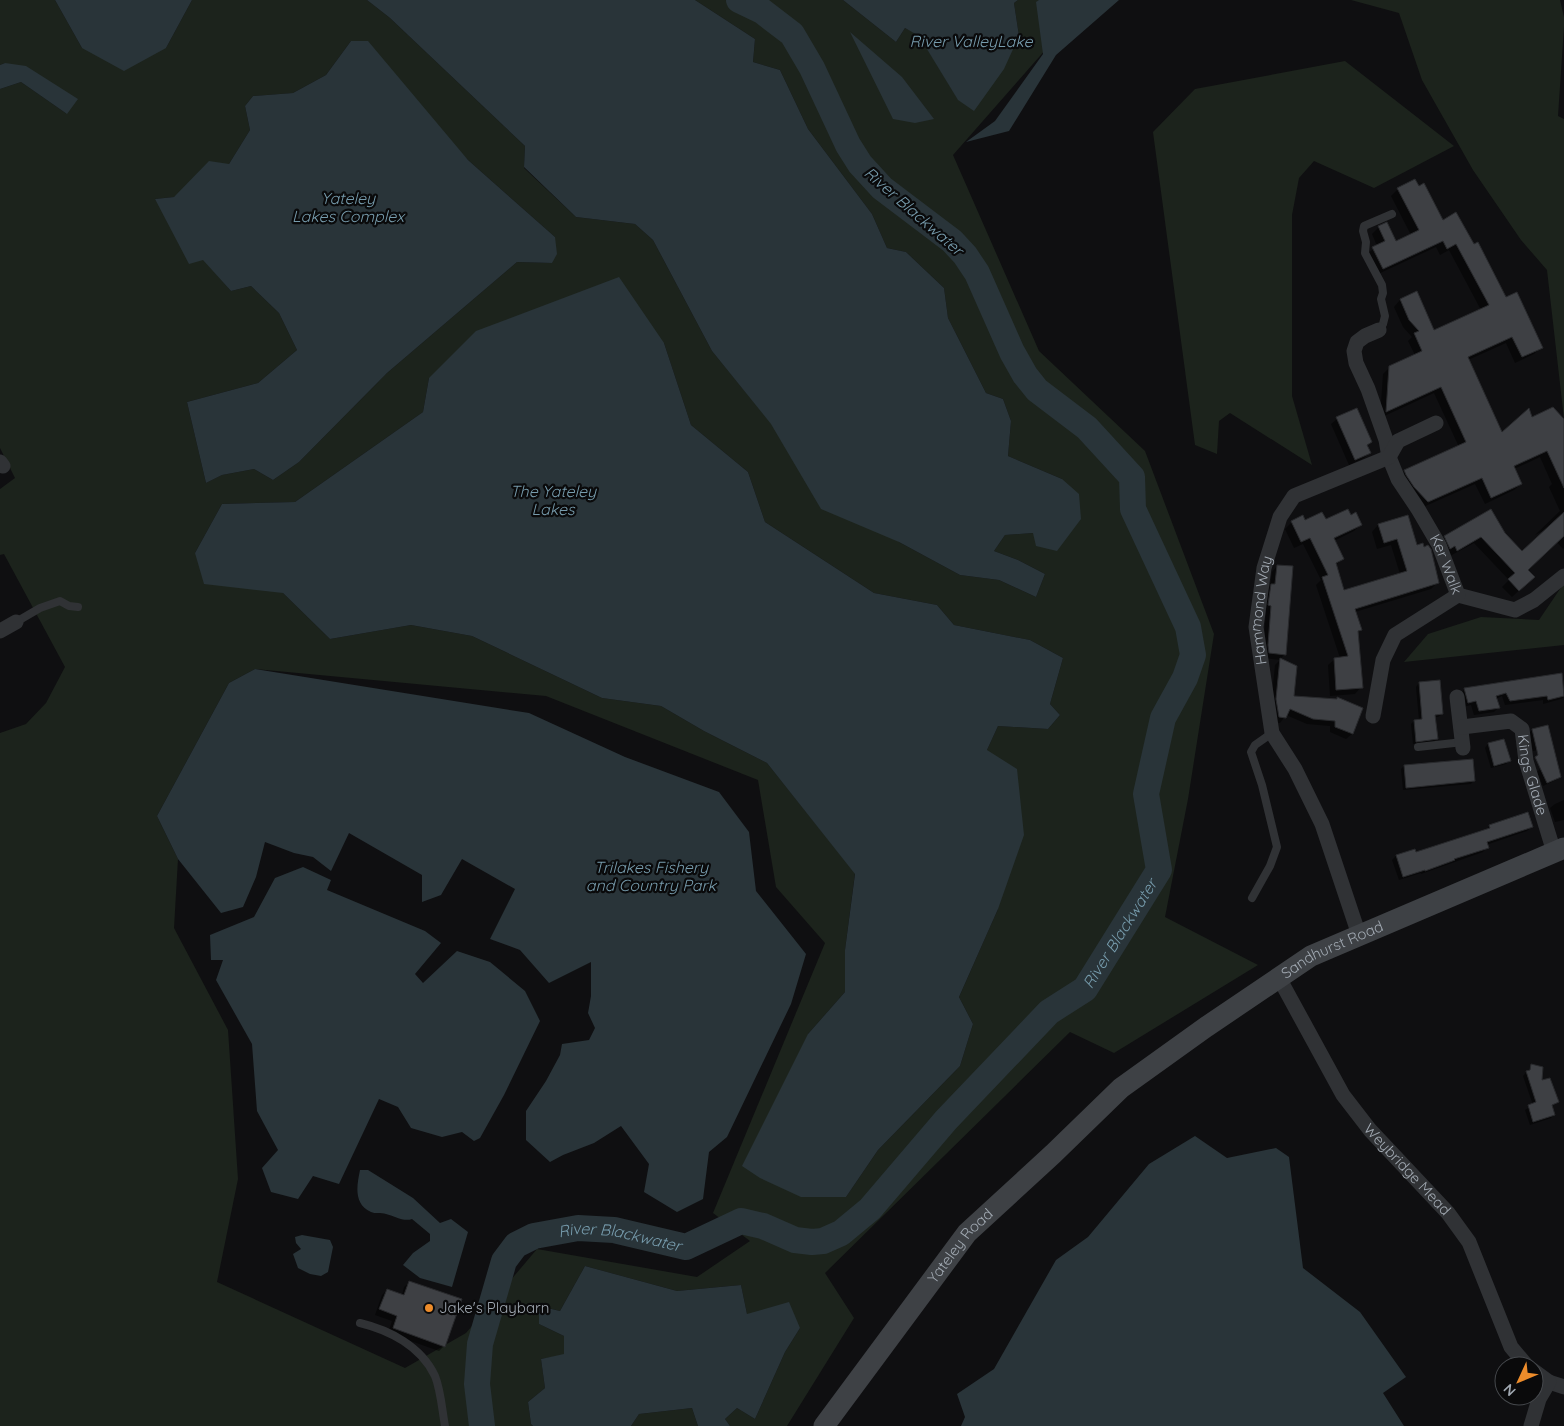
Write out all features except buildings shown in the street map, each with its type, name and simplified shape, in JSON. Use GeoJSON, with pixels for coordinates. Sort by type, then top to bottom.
{"type":"FeatureCollection","features":[{"type":"Feature","properties":{"kind":"street","name":"Ker Walk"},"geometry":{"type":"LineString","coordinates":[[1379,330],[1357,342],[1354,351],[1356,363],[1368,389],[1386,440],[1389,457],[1398,479],[1418,509],[1438,545],[1458,595],[1515,610],[1534,600],[1564,576]]}},
{"type":"Feature","properties":{"kind":"street"},"geometry":{"type":"LineString","coordinates":[[1389,457],[1398,440],[1436,422]]}},
{"type":"Feature","properties":{"kind":"street","name":"Hammond Way"},"geometry":{"type":"LineString","coordinates":[[1359,935],[1322,824],[1295,769],[1272,733],[1256,627],[1264,568],[1280,517],[1294,496],[1389,457]]}},
{"type":"Feature","properties":{"kind":"street"},"geometry":{"type":"LineString","coordinates":[[1373,716],[1383,660],[1395,635],[1458,595]]}},
{"type":"Feature","properties":{"kind":"street"},"geometry":{"type":"LineString","coordinates":[[0,631],[16,622]]}},
{"type":"Feature","properties":{"kind":"street"},"geometry":{"type":"LineString","coordinates":[[1458,697],[1463,745]]}},
{"type":"Feature","properties":{"kind":"street","name":"Kings Glade"},"geometry":{"type":"LineString","coordinates":[[1462,727],[1512,721],[1522,729],[1526,761],[1559,850]]}},
{"type":"Feature","properties":{"kind":"street","name":"Sandhurst Road"},"geometry":{"type":"LineString","coordinates":[[1121,1088],[1278,976],[1311,956],[1559,850]]}},
{"type":"Feature","properties":{"kind":"street","name":"Weybridge Mead"},"geometry":{"type":"LineString","coordinates":[[1278,976],[1344,1095],[1370,1130],[1448,1213],[1469,1242],[1511,1347],[1519,1356]]}},
{"type":"Feature","properties":{"kind":"street","name":"Yateley Road"},"geometry":{"type":"LineString","coordinates":[[824,1426],[967,1233],[1121,1088]]}},
{"type":"Feature","properties":{"kind":"street"},"geometry":{"type":"LineString","coordinates":[[1544,1378],[1564,1387]]}},
{"type":"Feature","properties":{"kind":"street"},"geometry":{"type":"LineString","coordinates":[[1531,1426],[1539,1399],[1549,1382]]}},
{"type":"Feature","properties":{"kind":"lane"},"geometry":{"type":"LineString","coordinates":[[1379,330],[1383,324],[1384,316],[1381,299],[1382,285],[1365,253],[1366,242],[1363,231],[1364,226],[1392,214]]}},
{"type":"Feature","properties":{"kind":"lane"},"geometry":{"type":"LineString","coordinates":[[16,622],[40,608],[60,601],[69,606],[78,607]]}},
{"type":"Feature","properties":{"kind":"lane"},"geometry":{"type":"LineString","coordinates":[[1252,898],[1270,866],[1277,847],[1262,785],[1251,752],[1255,745],[1272,733]]}},
{"type":"Feature","properties":{"kind":"lane"},"geometry":{"type":"LineString","coordinates":[[1418,747],[1463,745]]}},
{"type":"Feature","properties":{"kind":"lane"},"geometry":{"type":"LineString","coordinates":[[360,1323],[389,1332],[402,1340],[426,1361],[435,1376],[445,1426]]}},
{"type":"Feature","properties":{"kind":"shaded area"},"geometry":{"type":"Polygon","coordinates":[[[0,0],[55,0],[82,48],[166,48],[192,0],[367,0],[390,18],[525,146],[524,168],[576,217],[635,224],[653,240],[712,351],[771,423],[899,542],[960,575],[999,580],[1036,597],[1045,574],[1018,560],[994,551],[1005,535],[1033,533],[1062,479],[1008,456],[1011,421],[1003,399],[986,393],[948,318],[944,288],[906,252],[887,248],[872,214],[808,129],[780,70],[753,62],[755,39],[695,0],[843,0],[896,42],[905,28],[919,35],[958,99],[1019,36],[1014,3],[1018,0],[1096,0],[1083,7],[953,155],[1039,351],[1145,451],[1214,634],[1188,799],[1165,917],[1258,965],[1114,1053],[1070,1032],[825,1273],[854,1318],[787,1426],[730,1426],[725,1419],[737,1408],[755,1419],[785,1352],[800,1328],[747,1314],[741,1285],[677,1291],[585,1266],[560,1311],[540,1306],[539,1324],[564,1336],[564,1355],[541,1359],[545,1388],[528,1402],[531,1424],[533,1426],[0,1426],[0,733],[26,724],[46,703],[65,667],[4,554],[0,555],[0,489],[15,478],[0,448],[0,89],[21,82],[67,114],[5,63],[0,65],[0,0]],[[351,41],[326,75],[293,93],[253,96],[245,106],[250,130],[229,164],[174,197],[155,199],[231,291],[251,286],[279,313],[297,350],[258,383],[187,402],[206,483],[222,475],[254,469],[273,480],[299,462],[387,373],[517,262],[552,263],[555,237],[468,160],[351,41]],[[664,343],[429,378],[423,412],[295,502],[222,504],[195,553],[283,593],[330,639],[411,625],[472,636],[602,698],[661,706],[704,731],[767,763],[855,873],[845,950],[845,992],[808,1034],[846,1197],[878,1150],[960,1066],[973,1024],[959,997],[998,909],[987,750],[998,726],[1048,729],[1060,715],[1050,704],[1063,658],[1030,640],[954,625],[937,605],[874,593],[765,522],[748,472],[691,425],[664,343]],[[255,669],[229,683],[157,816],[178,859],[174,928],[228,1030],[238,1179],[217,1282],[405,1368],[466,1333],[537,1249],[697,1277],[750,1241],[713,1213],[825,943],[776,887],[758,780],[546,696],[255,669]]]}},
{"type":"Feature","properties":{"kind":"shaded area"},"geometry":{"type":"Polygon","coordinates":[[[1351,0],[1560,0],[1564,17],[1558,116],[1564,119],[1564,419],[1547,270],[1521,240],[1473,170],[1422,80],[1399,13],[1351,0]]]}},
{"type":"Feature","properties":{"kind":"shaded area"},"geometry":{"type":"Polygon","coordinates":[[[1345,61],[1454,146],[1374,188],[1314,161],[1299,178],[1292,215],[1292,396],[1312,465],[1230,413],[1219,421],[1217,454],[1195,445],[1153,132],[1195,89],[1345,61]]]}},
{"type":"Feature","properties":{"kind":"shaded area"},"geometry":{"type":"Polygon","coordinates":[[[1564,583],[1564,645],[1404,662],[1428,634],[1481,617],[1539,620],[1564,583]]]}},
{"type":"Feature","properties":{"kind":"shaded area"},"geometry":{"type":"Polygon","coordinates":[[[692,1408],[698,1426],[631,1426],[639,1414],[692,1408]]]}},
{"type":"Feature","properties":{"kind":"water"},"geometry":{"type":"Polygon","coordinates":[[[55,0],[192,0],[166,48],[124,71],[82,48],[55,0]]]}},
{"type":"Feature","properties":{"kind":"water"},"geometry":{"type":"Polygon","coordinates":[[[367,0],[695,0],[755,39],[753,62],[780,70],[808,129],[872,214],[887,248],[906,252],[944,288],[948,318],[986,393],[1003,399],[1011,421],[1008,456],[1062,479],[1079,494],[1081,519],[1057,551],[1036,546],[1033,533],[1005,535],[994,551],[1018,560],[1045,574],[1036,597],[999,580],[960,575],[899,542],[821,509],[771,424],[712,351],[653,240],[635,224],[576,217],[524,167],[525,146],[390,18],[367,0]]]}},
{"type":"Feature","properties":{"kind":"water","name":"River ValleyLake"},"geometry":{"type":"Polygon","coordinates":[[[843,0],[1018,0],[1014,3],[1019,36],[1004,69],[974,111],[958,100],[919,36],[905,28],[896,42],[843,0]]]}},
{"type":"Feature","properties":{"kind":"water"},"geometry":{"type":"Polygon","coordinates":[[[1039,0],[1119,0],[1056,55],[1009,131],[966,142],[995,121],[1043,54],[1036,2],[1039,0]]]}},
{"type":"Feature","properties":{"kind":"water"},"geometry":{"type":"Polygon","coordinates":[[[850,32],[902,77],[934,119],[915,123],[893,119],[850,32]]]}},
{"type":"Feature","properties":{"kind":"water","name":"Yateley Lakes Complex"},"geometry":{"type":"Polygon","coordinates":[[[351,41],[368,41],[468,160],[555,237],[557,254],[552,263],[517,262],[387,373],[299,462],[273,480],[254,469],[222,475],[206,483],[187,402],[258,383],[297,350],[279,313],[251,286],[231,291],[203,260],[189,264],[155,199],[174,197],[209,161],[229,164],[250,130],[245,106],[253,96],[293,93],[326,75],[351,41]]]}},
{"type":"Feature","properties":{"kind":"water"},"geometry":{"type":"Polygon","coordinates":[[[5,63],[26,66],[78,99],[67,114],[21,82],[0,89],[0,65],[5,63]]]}},
{"type":"Feature","properties":{"kind":"water","name":"The Yateley Lakes"},"geometry":{"type":"Polygon","coordinates":[[[619,277],[664,343],[691,425],[748,472],[765,522],[874,593],[937,605],[954,625],[1030,640],[1063,658],[1050,704],[1060,715],[1048,729],[998,726],[987,750],[1017,769],[1024,835],[998,909],[959,997],[973,1024],[960,1066],[878,1150],[846,1197],[801,1197],[760,1178],[742,1166],[808,1034],[845,992],[845,950],[855,874],[767,763],[704,731],[661,706],[602,698],[472,636],[411,625],[330,639],[283,593],[204,584],[195,553],[222,504],[295,502],[423,412],[429,378],[476,331],[619,277]]]}},
{"type":"Feature","properties":{"kind":"water","name":"Trilakes Fishery and Country Park"},"geometry":{"type":"Polygon","coordinates":[[[255,669],[529,713],[625,757],[719,792],[749,832],[756,891],[806,954],[791,1004],[727,1137],[709,1152],[703,1199],[677,1212],[644,1192],[649,1164],[621,1126],[594,1143],[550,1162],[526,1140],[526,1111],[546,1081],[560,1055],[562,1044],[589,1040],[595,1028],[588,1013],[591,996],[591,962],[549,983],[520,950],[490,939],[515,889],[462,859],[441,895],[422,902],[422,875],[349,833],[331,871],[313,857],[294,853],[265,842],[256,877],[243,907],[221,913],[178,859],[157,816],[229,683],[255,669]]]}},
{"type":"Feature","properties":{"kind":"water"},"geometry":{"type":"Polygon","coordinates":[[[303,867],[331,880],[327,890],[425,931],[441,943],[415,974],[423,983],[457,951],[490,962],[525,991],[540,1021],[504,1095],[480,1138],[474,1141],[462,1132],[442,1137],[411,1128],[398,1107],[379,1099],[339,1184],[313,1176],[298,1199],[271,1192],[262,1168],[278,1150],[257,1111],[252,1044],[216,980],[223,960],[211,960],[210,935],[254,917],[275,878],[303,867]]]}},
{"type":"Feature","properties":{"kind":"water"},"geometry":{"type":"Polygon","coordinates":[[[1195,1136],[1227,1158],[1276,1148],[1289,1157],[1303,1268],[1360,1312],[1406,1377],[1383,1393],[1404,1426],[961,1426],[965,1417],[957,1394],[994,1369],[1056,1260],[1088,1237],[1149,1164],[1195,1136]]]}},
{"type":"Feature","properties":{"kind":"water"},"geometry":{"type":"Polygon","coordinates":[[[360,1170],[368,1170],[413,1198],[440,1223],[451,1219],[468,1232],[452,1287],[420,1278],[403,1265],[413,1253],[430,1241],[430,1234],[412,1219],[402,1219],[384,1213],[373,1213],[365,1209],[361,1204],[358,1194],[360,1170]]]}},
{"type":"Feature","properties":{"kind":"water"},"geometry":{"type":"Polygon","coordinates":[[[302,1235],[330,1240],[333,1247],[328,1272],[321,1276],[310,1274],[298,1268],[293,1254],[301,1249],[296,1243],[295,1237],[302,1235]]]}},
{"type":"Feature","properties":{"kind":"water"},"geometry":{"type":"Polygon","coordinates":[[[585,1266],[677,1291],[741,1285],[747,1314],[789,1302],[800,1328],[785,1352],[755,1419],[737,1408],[725,1419],[730,1426],[698,1426],[692,1408],[639,1414],[631,1426],[533,1426],[531,1424],[528,1402],[545,1388],[541,1359],[564,1354],[564,1336],[539,1324],[539,1306],[560,1311],[585,1266]]]}},
{"type":"Feature","properties":{"kind":"waterway","name":"River Blackwater"},"geometry":{"type":"LineString","coordinates":[[482,1426],[477,1384],[480,1344],[504,1261],[516,1245],[534,1236],[578,1228],[614,1230],[686,1247],[741,1221],[763,1226],[795,1240],[823,1241],[841,1233],[870,1209],[946,1120],[1049,1012],[1085,989],[1159,870],[1146,794],[1163,718],[1185,678],[1193,655],[1188,627],[1133,509],[1132,477],[1087,428],[1037,390],[1025,375],[1012,352],[977,273],[965,255],[952,241],[882,188],[860,164],[848,145],[812,68],[792,34],[762,11],[739,0]]}},
{"type":"Feature","properties":{"kind":"place","name":"Jake's Playbarn"},"geometry":{"type":"Point","coordinates":[429,1308]}}]}
